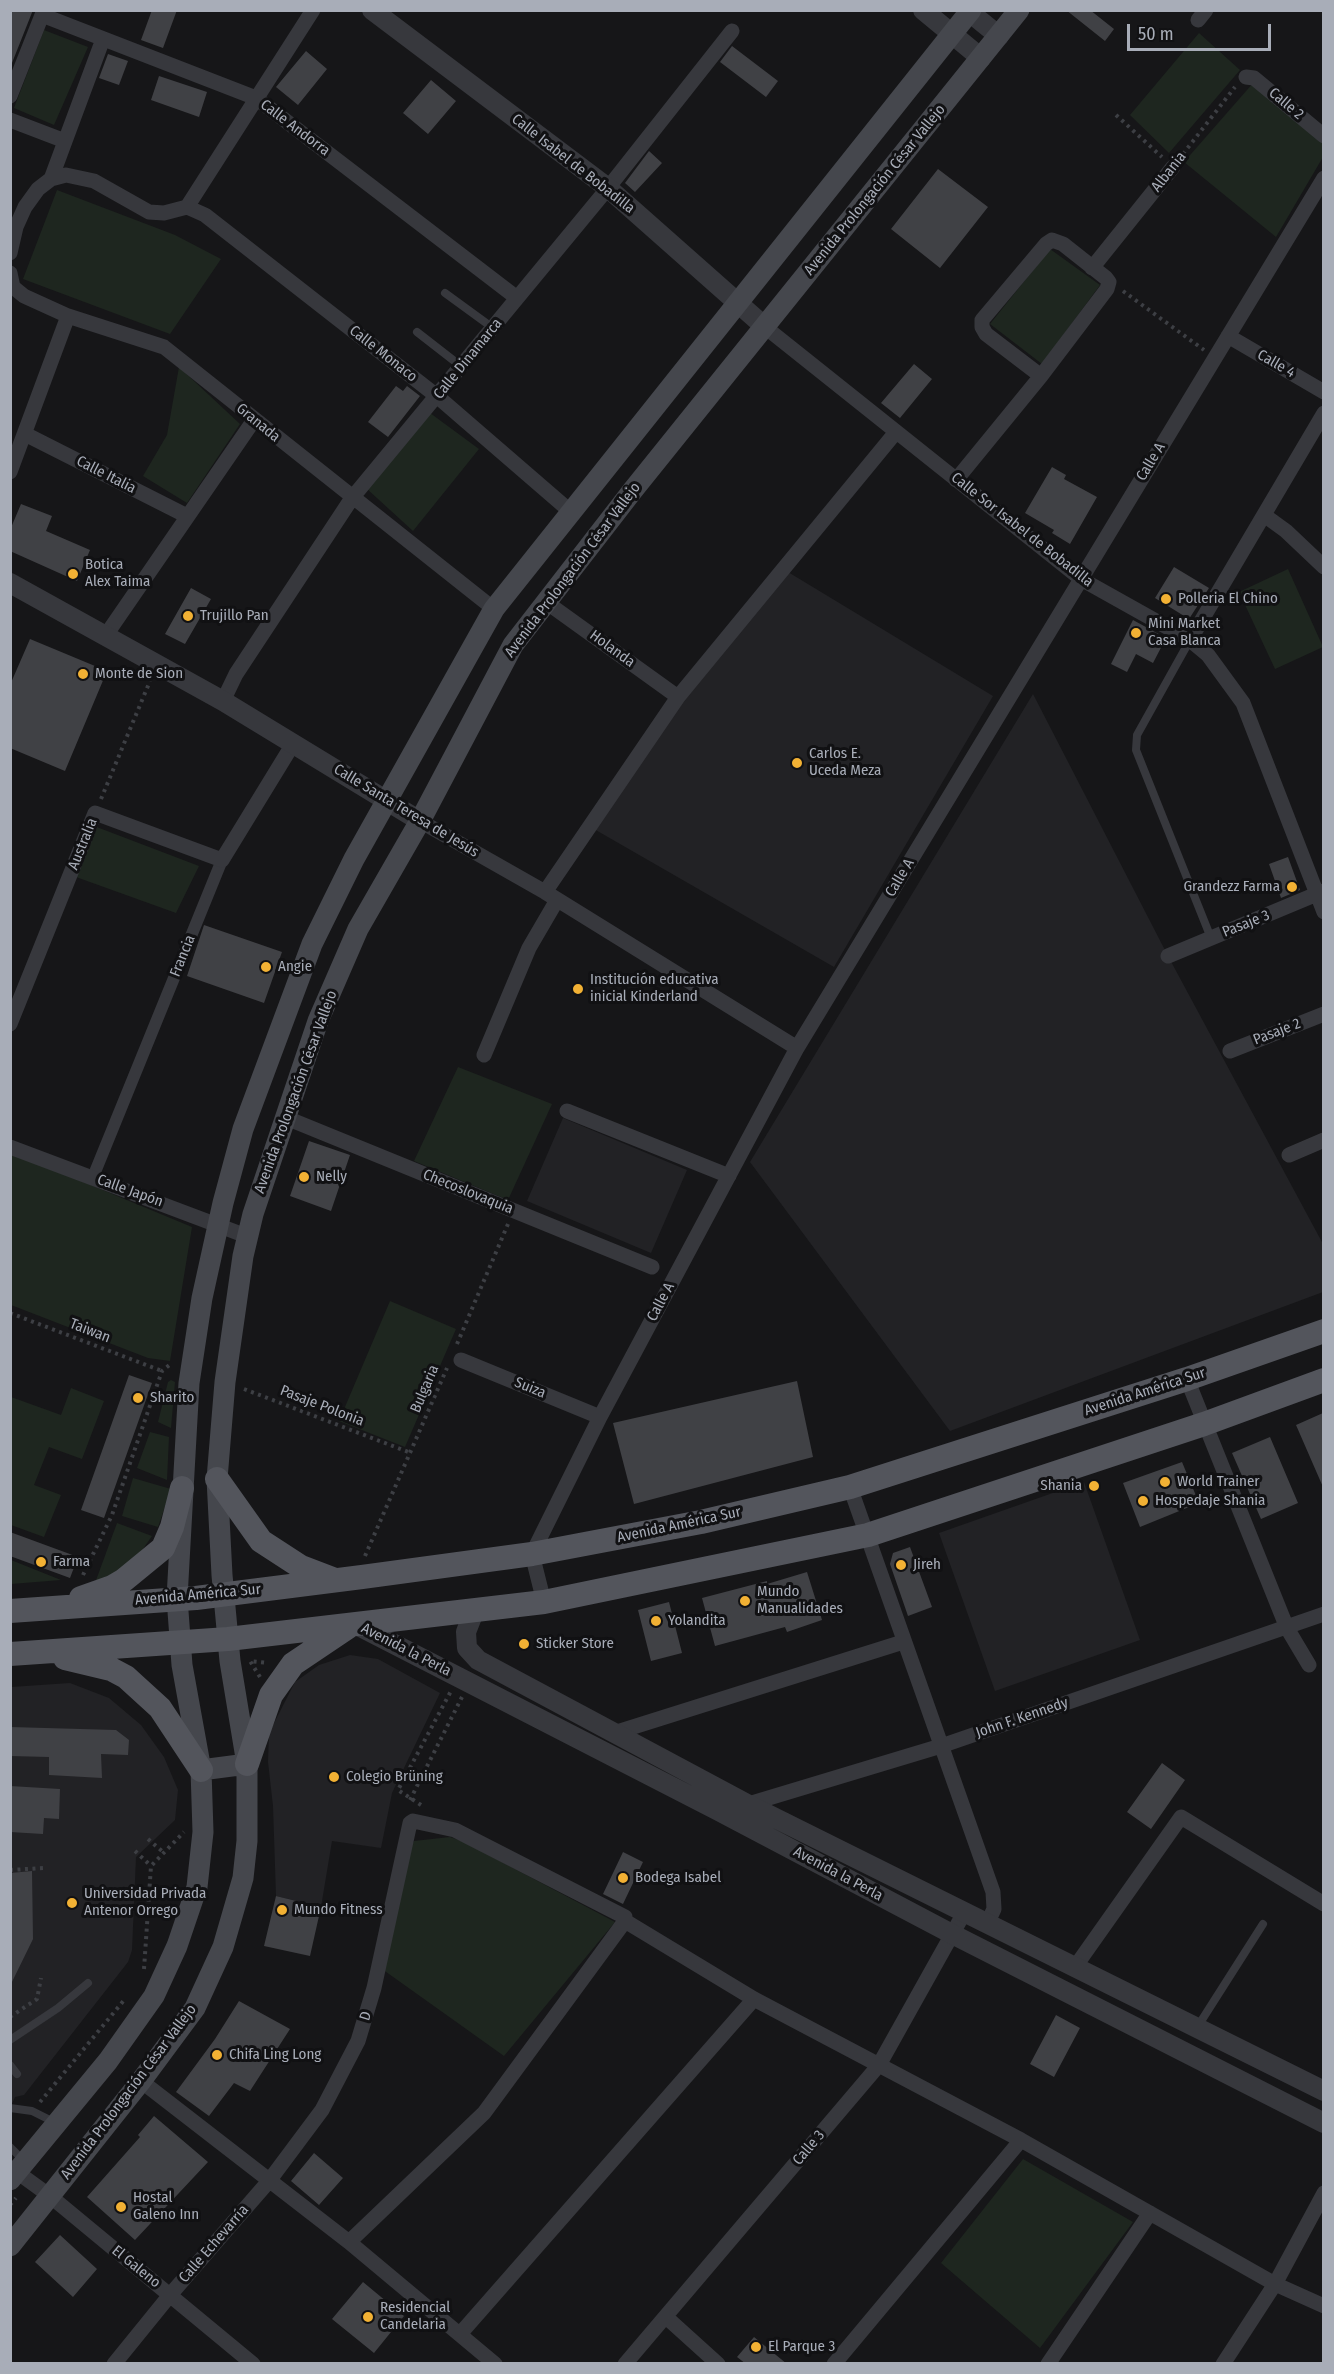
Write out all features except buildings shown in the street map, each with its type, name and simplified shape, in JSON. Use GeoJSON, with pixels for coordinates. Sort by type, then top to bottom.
{"type":"FeatureCollection","features":[{"type":"Feature","properties":{"kind":"main road","name":"Avenida Prolongación César Vallejo"},"geometry":{"type":"LineString","coordinates":[[10,2246],[141,2081],[195,2008],[223,1947],[243,1878],[247,1840],[247,1764],[223,1594],[217,1479],[225,1382],[243,1256],[253,1214],[318,1021],[358,929],[420,820],[513,645],[633,490],[1019,10]]}},
{"type":"Feature","properties":{"kind":"main road"},"geometry":{"type":"LineString","coordinates":[[18,2168],[108,2061],[154,1996],[177,1946],[197,1887],[203,1832],[201,1770],[179,1644],[177,1598],[189,1383],[202,1298],[223,1203],[243,1129],[312,944],[386,800],[494,609],[736,302],[954,34],[969,11]]}},
{"type":"Feature","properties":{"kind":"main road","name":"Avenida América Sur"},"geometry":{"type":"LineString","coordinates":[[10,1611],[47,1610],[223,1594],[337,1581],[532,1554],[701,1522],[850,1486],[1187,1379],[1323,1331]]}},
{"type":"Feature","properties":{"kind":"main road"},"geometry":{"type":"LineString","coordinates":[[10,1654],[228,1640],[353,1623],[544,1602],[868,1535],[1204,1424],[1323,1380]]}},
{"type":"Feature","properties":{"kind":"main road"},"geometry":{"type":"LineString","coordinates":[[217,1479],[261,1541],[301,1567],[337,1581]]}},
{"type":"Feature","properties":{"kind":"main road"},"geometry":{"type":"LineString","coordinates":[[47,1610],[112,1587],[163,1548],[172,1527],[182,1488]]}},
{"type":"Feature","properties":{"kind":"main road"},"geometry":{"type":"LineString","coordinates":[[201,1770],[247,1764],[271,1695],[293,1664],[353,1623]]}},
{"type":"Feature","properties":{"kind":"main road"},"geometry":{"type":"LineString","coordinates":[[36,1653],[101,1667],[126,1677],[160,1708],[201,1770]]}},
{"type":"Feature","properties":{"kind":"street"},"geometry":{"type":"LineString","coordinates":[[10,252],[16,227],[25,207],[38,189],[51,179],[66,175],[94,181],[149,212],[164,213],[187,207],[313,10]]}},
{"type":"Feature","properties":{"kind":"street","name":"Calle Isabel de Bobadilla"},"geometry":{"type":"LineString","coordinates":[[372,10],[608,188],[765,327]]}},
{"type":"Feature","properties":{"kind":"street"},"geometry":{"type":"LineString","coordinates":[[923,10],[981,58]]}},
{"type":"Feature","properties":{"kind":"street"},"geometry":{"type":"LineString","coordinates":[[969,11],[999,36]]}},
{"type":"Feature","properties":{"kind":"street"},"geometry":{"type":"LineString","coordinates":[[10,96],[43,13]]}},
{"type":"Feature","properties":{"kind":"street","name":"Calle Andorra"},"geometry":{"type":"LineString","coordinates":[[43,13],[103,39],[256,98],[517,298]]}},
{"type":"Feature","properties":{"kind":"street","name":"Calle Dinamarca"},"geometry":{"type":"LineString","coordinates":[[223,701],[236,674],[352,498],[438,397],[732,31]]}},
{"type":"Feature","properties":{"kind":"street"},"geometry":{"type":"LineString","coordinates":[[51,179],[103,39]]}},
{"type":"Feature","properties":{"kind":"street","name":"Calle 2"},"geometry":{"type":"LineString","coordinates":[[1246,76],[1254,78],[1323,136]]}},
{"type":"Feature","properties":{"kind":"street"},"geometry":{"type":"LineString","coordinates":[[10,120],[65,141]]}},
{"type":"Feature","properties":{"kind":"street","name":"Albania"},"geometry":{"type":"LineString","coordinates":[[1092,268],[1173,167]]}},
{"type":"Feature","properties":{"kind":"street","name":"Calle A"},"geometry":{"type":"LineString","coordinates":[[532,1554],[600,1417],[797,1048],[1323,178]]}},
{"type":"Feature","properties":{"kind":"street","name":"Calle Monaco"},"geometry":{"type":"LineString","coordinates":[[187,207],[205,215],[438,397],[571,512]]}},
{"type":"Feature","properties":{"kind":"street"},"geometry":{"type":"LineString","coordinates":[[956,480],[1041,376],[1107,289],[1109,282],[1063,243],[1052,240],[1046,243],[982,320],[982,327],[986,334],[1041,376]]}},
{"type":"Feature","properties":{"kind":"street","name":"Granada"},"geometry":{"type":"LineString","coordinates":[[10,273],[13,286],[24,296],[68,316],[164,347],[494,609]]}},
{"type":"Feature","properties":{"kind":"street"},"geometry":{"type":"LineString","coordinates":[[10,471],[68,316]]}},
{"type":"Feature","properties":{"kind":"street","name":"Calle Sor Isabel de Bobadilla"},"geometry":{"type":"LineString","coordinates":[[765,327],[1081,579],[1190,640],[1208,655],[1243,703],[1320,893],[1323,912]]}},
{"type":"Feature","properties":{"kind":"street","name":"Calle 4"},"geometry":{"type":"LineString","coordinates":[[1228,336],[1323,392]]}},
{"type":"Feature","properties":{"kind":"street"},"geometry":{"type":"LineString","coordinates":[[1190,640],[1323,413]]}},
{"type":"Feature","properties":{"kind":"street"},"geometry":{"type":"LineString","coordinates":[[106,635],[254,420]]}},
{"type":"Feature","properties":{"kind":"street"},"geometry":{"type":"LineString","coordinates":[[484,1055],[551,896],[678,697],[896,432]]}},
{"type":"Feature","properties":{"kind":"street","name":"Calle Italia"},"geometry":{"type":"LineString","coordinates":[[25,434],[187,516]]}},
{"type":"Feature","properties":{"kind":"street"},"geometry":{"type":"LineString","coordinates":[[1264,515],[1286,531],[1323,567]]}},
{"type":"Feature","properties":{"kind":"street","name":"Calle Santa Teresa de Jesús"},"geometry":{"type":"LineString","coordinates":[[11,584],[223,701],[386,800],[551,896],[797,1048]]}},
{"type":"Feature","properties":{"kind":"street","name":"Holanda"},"geometry":{"type":"LineString","coordinates":[[546,602],[678,697]]}},
{"type":"Feature","properties":{"kind":"street","name":"Francia"},"geometry":{"type":"LineString","coordinates":[[93,1178],[222,860],[293,744]]}},
{"type":"Feature","properties":{"kind":"street"},"geometry":{"type":"LineString","coordinates":[[95,813],[222,860]]}},
{"type":"Feature","properties":{"kind":"street","name":"Australia"},"geometry":{"type":"LineString","coordinates":[[10,1024],[95,813]]}},
{"type":"Feature","properties":{"kind":"street","name":"Pasaje 3"},"geometry":{"type":"LineString","coordinates":[[1168,956],[1320,893]]}},
{"type":"Feature","properties":{"kind":"street","name":"Pasaje 2"},"geometry":{"type":"LineString","coordinates":[[1230,1051],[1323,1014]]}},
{"type":"Feature","properties":{"kind":"street"},"geometry":{"type":"LineString","coordinates":[[567,1111],[729,1176]]}},
{"type":"Feature","properties":{"kind":"street","name":"Checoslovaquia"},"geometry":{"type":"LineString","coordinates":[[284,1117],[652,1267]]}},
{"type":"Feature","properties":{"kind":"street"},"geometry":{"type":"LineString","coordinates":[[1290,1155],[1323,1140]]}},
{"type":"Feature","properties":{"kind":"street","name":"Calle Japón"},"geometry":{"type":"LineString","coordinates":[[10,1147],[249,1237]]}},
{"type":"Feature","properties":{"kind":"street","name":"Suiza"},"geometry":{"type":"LineString","coordinates":[[454,1359],[600,1417]]}},
{"type":"Feature","properties":{"kind":"street"},"geometry":{"type":"LineString","coordinates":[[1187,1379],[1287,1628],[1310,1665]]}},
{"type":"Feature","properties":{"kind":"street"},"geometry":{"type":"LineString","coordinates":[[850,1486],[903,1642],[993,1892],[994,1909],[987,1924]]}},
{"type":"Feature","properties":{"kind":"street"},"geometry":{"type":"LineString","coordinates":[[532,1554],[544,1602]]}},
{"type":"Feature","properties":{"kind":"street","name":"Avenida la Perla"},"geometry":{"type":"LineString","coordinates":[[475,1609],[465,1632],[467,1648],[478,1660],[749,1804],[1323,2091]]}},
{"type":"Feature","properties":{"kind":"street","name":"John F. Kennedy"},"geometry":{"type":"LineString","coordinates":[[717,1810],[749,1804],[942,1746],[1323,1614]]}},
{"type":"Feature","properties":{"kind":"street","name":"Avenida la Perla"},"geometry":{"type":"LineString","coordinates":[[353,1623],[952,1934],[1323,2123]]}},
{"type":"Feature","properties":{"kind":"street"},"geometry":{"type":"LineString","coordinates":[[614,1733],[903,1642]]}},
{"type":"Feature","properties":{"kind":"street"},"geometry":{"type":"LineString","coordinates":[[1075,1967],[1181,1817],[1323,1904]]}},
{"type":"Feature","properties":{"kind":"street"},"geometry":{"type":"LineString","coordinates":[[410,1825],[455,1830],[625,1917],[625,1921],[754,1999],[1021,2140],[1275,2284],[1323,2306]]}},
{"type":"Feature","properties":{"kind":"street","name":"D"},"geometry":{"type":"LineString","coordinates":[[269,2181],[322,2110],[358,2041],[374,1988],[410,1825]]}},
{"type":"Feature","properties":{"kind":"street","name":"Calle 3"},"geometry":{"type":"LineString","coordinates":[[625,2364],[879,2065],[964,1912]]}},
{"type":"Feature","properties":{"kind":"street"},"geometry":{"type":"LineString","coordinates":[[349,2242],[484,2113],[625,1921]]}},
{"type":"Feature","properties":{"kind":"street"},"geometry":{"type":"LineString","coordinates":[[460,2334],[754,1999]]}},
{"type":"Feature","properties":{"kind":"street"},"geometry":{"type":"LineString","coordinates":[[141,2081],[349,2242],[495,2364]]}},
{"type":"Feature","properties":{"kind":"street"},"geometry":{"type":"LineString","coordinates":[[834,2364],[1021,2140]]}},
{"type":"Feature","properties":{"kind":"street","name":"El Galeno"},"geometry":{"type":"LineString","coordinates":[[18,2168],[253,2364]]}},
{"type":"Feature","properties":{"kind":"street","name":"Calle Echevarría"},"geometry":{"type":"LineString","coordinates":[[114,2364],[170,2295],[269,2181]]}},
{"type":"Feature","properties":{"kind":"street"},"geometry":{"type":"LineString","coordinates":[[1223,2364],[1275,2284],[1323,2193]]}},
{"type":"Feature","properties":{"kind":"street"},"geometry":{"type":"LineString","coordinates":[[1048,2364],[1150,2213]]}},
{"type":"Feature","properties":{"kind":"street"},"geometry":{"type":"LineString","coordinates":[[666,2317],[718,2364]]}},
{"type":"Feature","properties":{"kind":"lane"},"geometry":{"type":"LineString","coordinates":[[445,293],[493,328]]}},
{"type":"Feature","properties":{"kind":"lane"},"geometry":{"type":"LineString","coordinates":[[417,332],[462,367]]}},
{"type":"Feature","properties":{"kind":"lane"},"geometry":{"type":"LineString","coordinates":[[1190,640],[1137,735],[1136,750],[1211,938]]}},
{"type":"Feature","properties":{"kind":"lane"},"geometry":{"type":"LineString","coordinates":[[1196,2028],[1263,1924]]}},
{"type":"Feature","properties":{"kind":"lane"},"geometry":{"type":"LineString","coordinates":[[10,2040],[58,2008],[88,1983]]}},
{"type":"Feature","properties":{"kind":"lane"},"geometry":{"type":"LineString","coordinates":[[10,2065],[17,2074]]}},
{"type":"Feature","properties":{"kind":"lane"},"geometry":{"type":"LineString","coordinates":[[10,2108],[32,2111],[57,2124]]}},
{"type":"Feature","properties":{"kind":"path","name":"Albania"},"geometry":{"type":"LineString","coordinates":[[1173,167],[1240,80],[1246,76]]}},
{"type":"Feature","properties":{"kind":"path"},"geometry":{"type":"LineString","coordinates":[[1116,115],[1173,167]]}},
{"type":"Feature","properties":{"kind":"path"},"geometry":{"type":"LineString","coordinates":[[1109,282],[1215,358]]}},
{"type":"Feature","properties":{"kind":"path","name":"Australia"},"geometry":{"type":"LineString","coordinates":[[95,813],[157,663]]}},
{"type":"Feature","properties":{"kind":"path","name":"Bulgaria"},"geometry":{"type":"LineString","coordinates":[[362,1577],[363,1563],[454,1359],[513,1210]]}},
{"type":"Feature","properties":{"kind":"path","name":"Taiwan"},"geometry":{"type":"LineString","coordinates":[[10,1313],[162,1371]]}},
{"type":"Feature","properties":{"kind":"path"},"geometry":{"type":"LineString","coordinates":[[81,1579],[112,1515],[162,1371],[176,1359]]}},
{"type":"Feature","properties":{"kind":"path","name":"Pasaje Polonia"},"geometry":{"type":"LineString","coordinates":[[225,1382],[411,1453]]}},
{"type":"Feature","properties":{"kind":"path"},"geometry":{"type":"LineString","coordinates":[[410,1798],[398,1790],[464,1680]]}},
{"type":"Feature","properties":{"kind":"path"},"geometry":{"type":"LineString","coordinates":[[410,1825],[410,1798],[464,1680]]}},
{"type":"Feature","properties":{"kind":"path"},"geometry":{"type":"LineString","coordinates":[[144,1977],[150,1866],[182,1832],[203,1832]]}},
{"type":"Feature","properties":{"kind":"path"},"geometry":{"type":"LineString","coordinates":[[148,1839],[163,1852]]}},
{"type":"Feature","properties":{"kind":"path"},"geometry":{"type":"LineString","coordinates":[[135,1851],[150,1866]]}},
{"type":"Feature","properties":{"kind":"path"},"geometry":{"type":"LineString","coordinates":[[10,1870],[44,1868]]}},
{"type":"Feature","properties":{"kind":"path"},"geometry":{"type":"LineString","coordinates":[[10,2017],[38,1999],[41,1978]]}},
{"type":"Feature","properties":{"kind":"path"},"geometry":{"type":"LineString","coordinates":[[32,2111],[129,1995]]}},
{"type":"Feature","properties":{"kind":"path"},"geometry":{"type":"LineString","coordinates":[[10,2205],[18,2168]]}},
{"type":"Feature","properties":{"kind":"shaded area"},"geometry":{"type":"Polygon","coordinates":[[[44,30],[88,47],[54,125],[14,108],[44,30]]]}},
{"type":"Feature","properties":{"kind":"shaded area"},"geometry":{"type":"Polygon","coordinates":[[[1199,33],[1240,70],[1169,153],[1130,115],[1199,33]]]}},
{"type":"Feature","properties":{"kind":"shaded area"},"geometry":{"type":"Polygon","coordinates":[[[1254,82],[1323,141],[1323,157],[1276,237],[1184,162],[1254,82]]]}},
{"type":"Feature","properties":{"kind":"shaded area"},"geometry":{"type":"Polygon","coordinates":[[[57,190],[175,235],[221,259],[170,334],[23,279],[57,190]]]}},
{"type":"Feature","properties":{"kind":"shaded area"},"geometry":{"type":"Polygon","coordinates":[[[1050,249],[1100,285],[1042,364],[990,324],[1050,249]]]}},
{"type":"Feature","properties":{"kind":"shaded area"},"geometry":{"type":"Polygon","coordinates":[[[179,367],[240,424],[187,503],[143,476],[167,435],[179,367]]]}},
{"type":"Feature","properties":{"kind":"shaded area"},"geometry":{"type":"Polygon","coordinates":[[[426,410],[479,449],[413,531],[366,488],[426,410]]]}},
{"type":"Feature","properties":{"kind":"shaded area"},"geometry":{"type":"Polygon","coordinates":[[[1288,569],[1323,647],[1275,669],[1239,592],[1288,569]]]}},
{"type":"Feature","properties":{"kind":"shaded area","name":"Carlos E. Uceda Meza"},"geometry":{"type":"Polygon","coordinates":[[[788,572],[993,696],[834,967],[594,829],[685,698],[788,572]]]}},
{"type":"Feature","properties":{"kind":"shaded area"},"geometry":{"type":"Polygon","coordinates":[[[1033,694],[1168,956],[1323,1244],[1323,1292],[950,1431],[750,1162],[1033,694]]]}},
{"type":"Feature","properties":{"kind":"shaded area"},"geometry":{"type":"Polygon","coordinates":[[[94,826],[199,866],[176,913],[76,877],[94,826]]]}},
{"type":"Feature","properties":{"kind":"shaded area"},"geometry":{"type":"Polygon","coordinates":[[[458,1067],[552,1104],[508,1200],[414,1161],[458,1067]]]}},
{"type":"Feature","properties":{"kind":"shaded area"},"geometry":{"type":"Polygon","coordinates":[[[563,1118],[687,1170],[651,1253],[527,1201],[563,1118]]]}},
{"type":"Feature","properties":{"kind":"shaded area"},"geometry":{"type":"Polygon","coordinates":[[[11,1152],[192,1227],[170,1361],[148,1358],[11,1305],[11,1152]]]}},
{"type":"Feature","properties":{"kind":"shaded area"},"geometry":{"type":"Polygon","coordinates":[[[390,1301],[456,1329],[405,1447],[339,1421],[390,1301]]]}},
{"type":"Feature","properties":{"kind":"shaded area"},"geometry":{"type":"Polygon","coordinates":[[[171,1380],[175,1382],[171,1428],[158,1422],[168,1382],[171,1380]]]}},
{"type":"Feature","properties":{"kind":"shaded area"},"geometry":{"type":"Polygon","coordinates":[[[71,1388],[104,1401],[82,1459],[49,1447],[34,1485],[61,1495],[44,1537],[11,1525],[11,1397],[61,1415],[71,1388]]]}},
{"type":"Feature","properties":{"kind":"shaded area"},"geometry":{"type":"Polygon","coordinates":[[[150,1432],[169,1437],[167,1480],[137,1468],[150,1432]]]}},
{"type":"Feature","properties":{"kind":"shaded area"},"geometry":{"type":"Polygon","coordinates":[[[133,1478],[171,1489],[158,1527],[122,1516],[133,1478]]]}},
{"type":"Feature","properties":{"kind":"shaded area"},"geometry":{"type":"Polygon","coordinates":[[[1084,1482],[1140,1640],[995,1691],[939,1533],[1084,1482]]]}},
{"type":"Feature","properties":{"kind":"shaded area"},"geometry":{"type":"Polygon","coordinates":[[[117,1523],[152,1536],[138,1556],[125,1567],[95,1583],[117,1523]]]}},
{"type":"Feature","properties":{"kind":"shaded area"},"geometry":{"type":"Polygon","coordinates":[[[11,1560],[61,1580],[11,1584],[11,1560]]]}},
{"type":"Feature","properties":{"kind":"shaded area","name":"Colegio Brüning"},"geometry":{"type":"Polygon","coordinates":[[[350,1655],[378,1659],[440,1693],[392,1793],[381,1848],[332,1841],[321,1907],[276,1896],[273,1806],[268,1762],[269,1733],[295,1682],[319,1665],[350,1655]]]}},
{"type":"Feature","properties":{"kind":"shaded area","name":"Universidad Privada Antenor Orrego"},"geometry":{"type":"Polygon","coordinates":[[[70,1683],[109,1698],[141,1725],[164,1757],[178,1790],[175,1820],[136,1857],[132,1950],[128,1962],[24,2095],[15,2097],[11,2106],[11,1687],[70,1683]]]}},
{"type":"Feature","properties":{"kind":"shaded area"},"geometry":{"type":"Polygon","coordinates":[[[450,1837],[464,1842],[615,1922],[504,2056],[382,1969],[409,1849],[414,1841],[450,1837]]]}},
{"type":"Feature","properties":{"kind":"shaded area"},"geometry":{"type":"Polygon","coordinates":[[[1023,2159],[1133,2222],[1040,2348],[941,2263],[1023,2159]]]}},
{"type":"Feature","properties":{"kind":"place","name":"Botica Alex Taima"},"geometry":{"type":"Point","coordinates":[73,574]}},
{"type":"Feature","properties":{"kind":"place","name":"Polleria El Chino"},"geometry":{"type":"Point","coordinates":[1166,599]}},
{"type":"Feature","properties":{"kind":"place","name":"Trujillo Pan"},"geometry":{"type":"Point","coordinates":[188,616]}},
{"type":"Feature","properties":{"kind":"place","name":"Mini Market Casa Blanca"},"geometry":{"type":"Point","coordinates":[1136,633]}},
{"type":"Feature","properties":{"kind":"place","name":"Monte de Sion"},"geometry":{"type":"Point","coordinates":[83,674]}},
{"type":"Feature","properties":{"kind":"place","name":"Carlos E. Uceda Meza"},"geometry":{"type":"Point","coordinates":[797,763]}},
{"type":"Feature","properties":{"kind":"place","name":"Grandezz Farma"},"geometry":{"type":"Point","coordinates":[1292,887]}},
{"type":"Feature","properties":{"kind":"place","name":"Angie"},"geometry":{"type":"Point","coordinates":[266,967]}},
{"type":"Feature","properties":{"kind":"place","name":"Institución educativa inicial Kinderland"},"geometry":{"type":"Point","coordinates":[578,989]}},
{"type":"Feature","properties":{"kind":"place","name":"Nelly"},"geometry":{"type":"Point","coordinates":[304,1177]}},
{"type":"Feature","properties":{"kind":"place","name":"Sharito"},"geometry":{"type":"Point","coordinates":[138,1398]}},
{"type":"Feature","properties":{"kind":"place","name":"World Trainer"},"geometry":{"type":"Point","coordinates":[1165,1482]}},
{"type":"Feature","properties":{"kind":"place","name":"Shania"},"geometry":{"type":"Point","coordinates":[1094,1486]}},
{"type":"Feature","properties":{"kind":"place","name":"Hospedaje Shania"},"geometry":{"type":"Point","coordinates":[1143,1501]}},
{"type":"Feature","properties":{"kind":"place","name":"Farma"},"geometry":{"type":"Point","coordinates":[41,1562]}},
{"type":"Feature","properties":{"kind":"place","name":"Jireh"},"geometry":{"type":"Point","coordinates":[901,1565]}},
{"type":"Feature","properties":{"kind":"place","name":"Mundo Manualidades"},"geometry":{"type":"Point","coordinates":[745,1601]}},
{"type":"Feature","properties":{"kind":"place","name":"Yolandita"},"geometry":{"type":"Point","coordinates":[656,1621]}},
{"type":"Feature","properties":{"kind":"place","name":"Sticker Store"},"geometry":{"type":"Point","coordinates":[524,1644]}},
{"type":"Feature","properties":{"kind":"place","name":"Colegio Brüning"},"geometry":{"type":"Point","coordinates":[334,1777]}},
{"type":"Feature","properties":{"kind":"place","name":"Bodega Isabel"},"geometry":{"type":"Point","coordinates":[623,1878]}},
{"type":"Feature","properties":{"kind":"place","name":"Universidad Privada Antenor Orrego"},"geometry":{"type":"Point","coordinates":[72,1903]}},
{"type":"Feature","properties":{"kind":"place","name":"Mundo Fitness"},"geometry":{"type":"Point","coordinates":[282,1910]}},
{"type":"Feature","properties":{"kind":"place","name":"Chifa Ling Long"},"geometry":{"type":"Point","coordinates":[217,2055]}},
{"type":"Feature","properties":{"kind":"place","name":"Hostal Galeno Inn"},"geometry":{"type":"Point","coordinates":[121,2207]}},
{"type":"Feature","properties":{"kind":"place","name":"Residencial Candelaria"},"geometry":{"type":"Point","coordinates":[368,2317]}},
{"type":"Feature","properties":{"kind":"place","name":"El Parque 3"},"geometry":{"type":"Point","coordinates":[756,2347]}}]}
